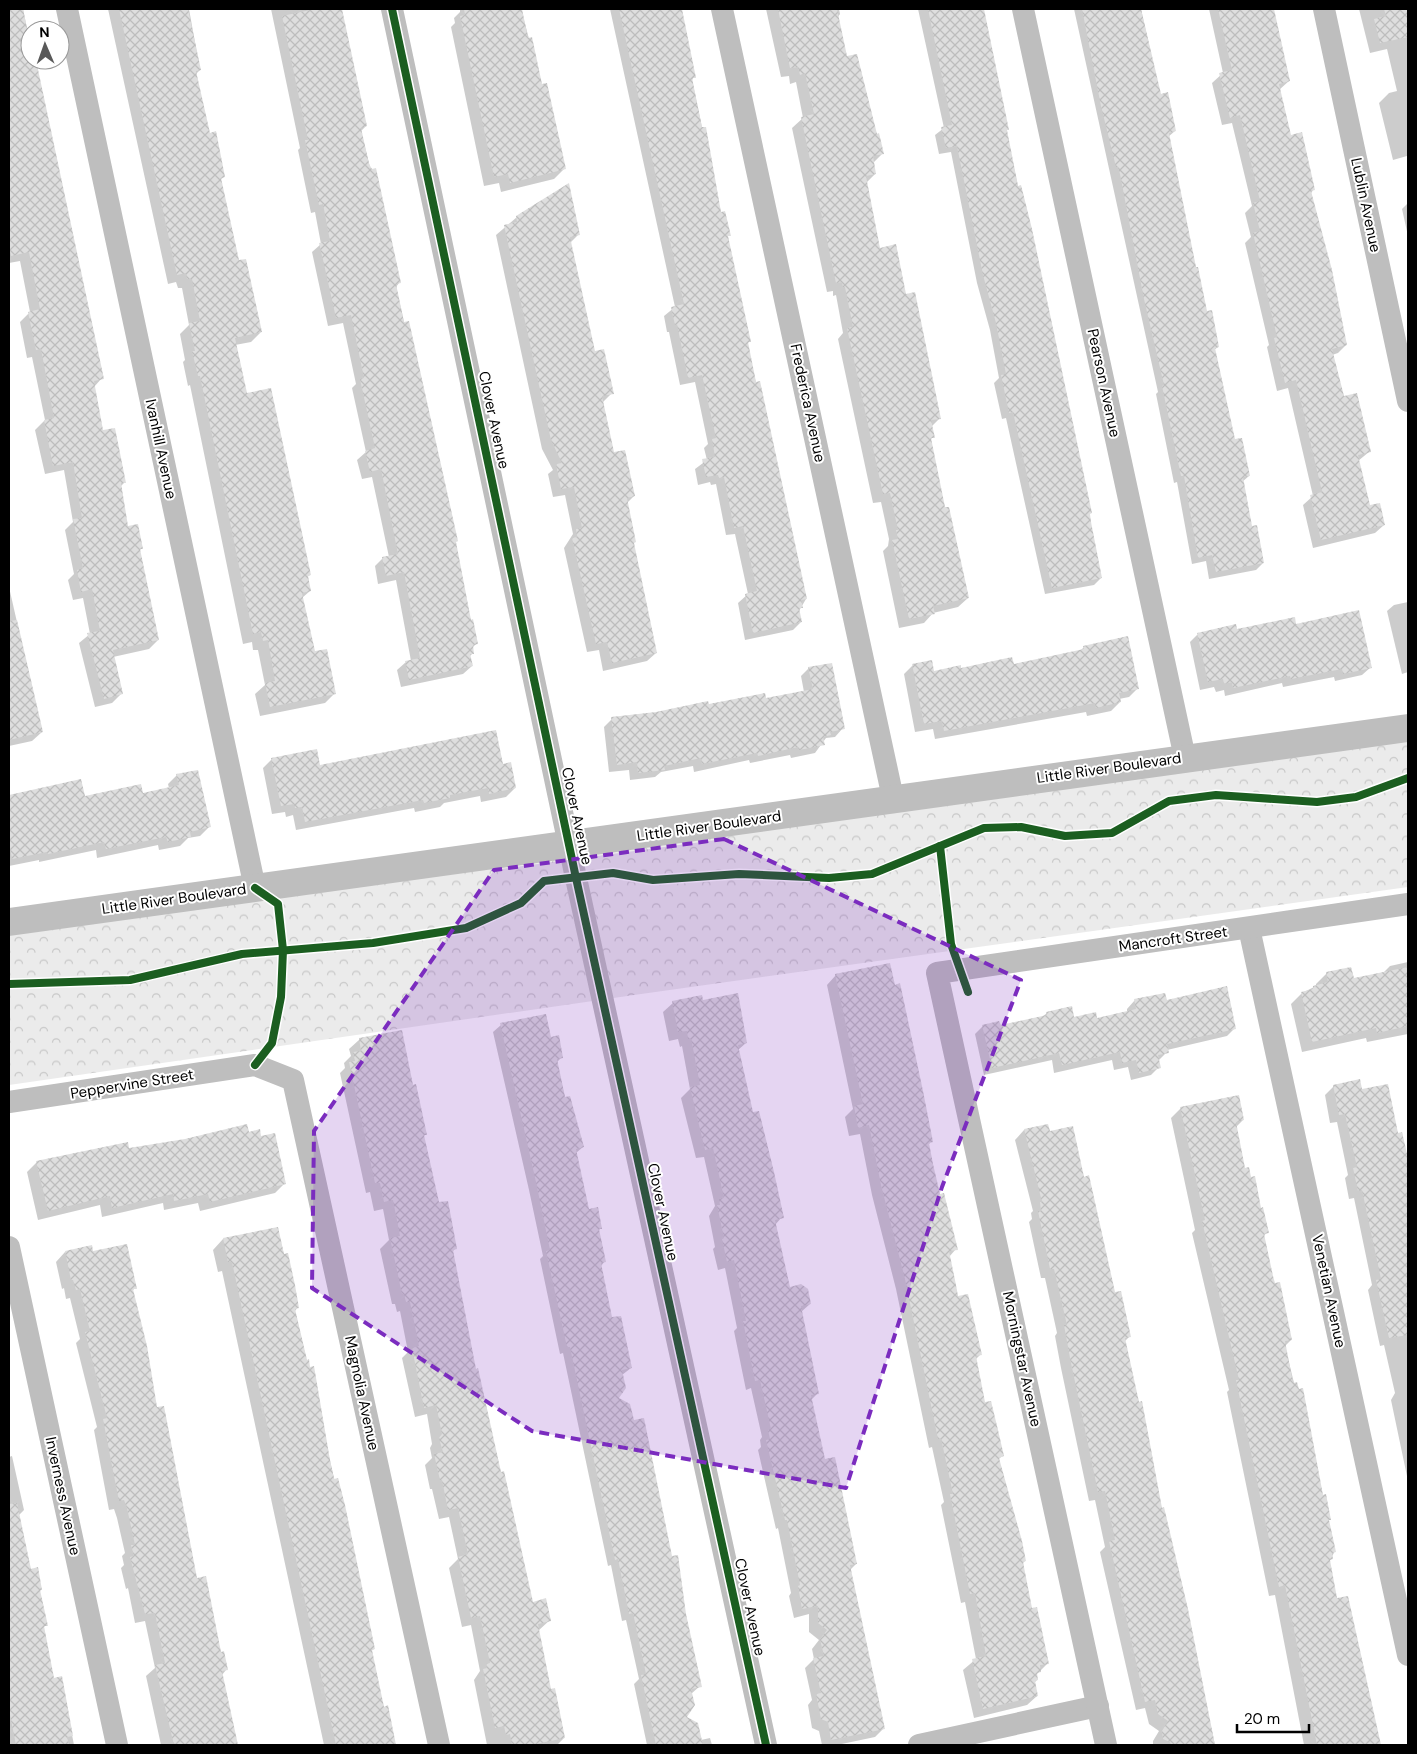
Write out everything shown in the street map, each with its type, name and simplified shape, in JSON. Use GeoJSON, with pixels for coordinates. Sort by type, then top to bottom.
{"type":"FeatureCollection","features":[{"type":"Feature","properties":{"kind":"street","name":"Ivanhill Avenue"},"geometry":{"type":"LineString","coordinates":[[67,9],[255,888]]}},
{"type":"Feature","properties":{"kind":"street","name":"Clover Avenue"},"geometry":{"type":"LineString","coordinates":[[392,9],[570,846],[766,1745]]}},
{"type":"Feature","properties":{"kind":"street","name":"Frederica Avenue"},"geometry":{"type":"LineString","coordinates":[[722,9],[893,798]]}},
{"type":"Feature","properties":{"kind":"street","name":"Pearson Avenue"},"geometry":{"type":"LineString","coordinates":[[1023,9],[1185,758]]}},
{"type":"Feature","properties":{"kind":"street","name":"Lublin Avenue"},"geometry":{"type":"LineString","coordinates":[[1324,9],[1408,401]]}},
{"type":"Feature","properties":{"kind":"street","name":"Little River Boulevard"},"geometry":{"type":"LineString","coordinates":[[9,922],[570,846],[893,798],[1408,728]]}},
{"type":"Feature","properties":{"kind":"street","name":"Mancroft Street"},"geometry":{"type":"LineString","coordinates":[[937,973],[1408,904]]}},
{"type":"Feature","properties":{"kind":"street","name":"Venetian Avenue"},"geometry":{"type":"LineString","coordinates":[[1250,928],[1408,1655]]}},
{"type":"Feature","properties":{"kind":"street","name":"Morningstar Avenue"},"geometry":{"type":"LineString","coordinates":[[937,973],[1106,1745]]}},
{"type":"Feature","properties":{"kind":"street","name":"Peppervine Street"},"geometry":{"type":"LineString","coordinates":[[9,1102],[255,1065]]}},
{"type":"Feature","properties":{"kind":"street","name":"Magnolia Avenue"},"geometry":{"type":"LineString","coordinates":[[255,1065],[293,1080],[439,1745]]}},
{"type":"Feature","properties":{"kind":"street","name":"Inverness Avenue"},"geometry":{"type":"LineString","coordinates":[[9,1247],[117,1745]]}},
{"type":"Feature","properties":{"kind":"street"},"geometry":{"type":"LineString","coordinates":[[919,1745],[1098,1706]]}},
{"type":"Feature","properties":{"kind":"highlighted area"},"geometry":{"type":"Polygon","coordinates":[[[724,839],[1021,980],[942,1187],[846,1488],[532,1431],[312,1288],[314,1131],[494,870],[724,839]]]}},
{"type":"Feature","properties":{"kind":"green space"},"geometry":{"type":"Polygon","coordinates":[[[1408,728],[1408,887],[641,994],[9,1085],[9,922],[1408,728]]]}},
{"type":"Feature","properties":{"kind":"building"},"geometry":{"type":"Polygon","coordinates":[[[9,9],[23,9],[25,20],[20,20],[20,70],[38,70],[104,379],[94,381],[103,430],[115,428],[126,483],[121,483],[128,526],[138,524],[143,549],[140,549],[159,640],[113,650],[123,694],[104,699],[87,633],[100,631],[92,589],[81,592],[77,570],[83,568],[73,519],[82,518],[73,462],[53,466],[44,420],[54,418],[41,349],[36,350],[28,312],[40,309],[29,252],[11,256],[9,243],[9,9]]]}},
{"type":"Feature","properties":{"kind":"building"},"geometry":{"type":"Polygon","coordinates":[[[119,9],[188,9],[201,70],[196,71],[210,133],[216,131],[225,177],[221,178],[239,260],[246,259],[262,332],[235,338],[247,393],[271,388],[311,575],[308,576],[311,591],[302,593],[315,651],[327,649],[336,694],[270,707],[265,683],[275,681],[268,640],[263,641],[261,632],[253,634],[200,376],[198,376],[192,351],[195,351],[189,323],[200,321],[192,279],[187,279],[186,273],[177,275],[119,9]]]}},
{"type":"Feature","properties":{"kind":"building"},"geometry":{"type":"Polygon","coordinates":[[[315,9],[342,9],[367,126],[361,128],[369,164],[372,169],[376,168],[401,283],[396,284],[404,322],[409,321],[458,541],[456,542],[471,620],[473,619],[478,644],[473,645],[474,654],[470,654],[473,666],[409,680],[405,661],[420,658],[404,572],[386,576],[382,557],[398,554],[381,469],[370,472],[365,451],[375,448],[360,379],[364,378],[351,315],[336,318],[319,243],[330,241],[323,204],[319,205],[305,140],[308,140],[282,16],[315,9]]]}},
{"type":"Feature","properties":{"kind":"building"},"geometry":{"type":"Polygon","coordinates":[[[464,9],[522,9],[528,38],[532,37],[542,84],[547,83],[566,169],[510,183],[508,174],[494,177],[460,16],[465,15],[464,9]]]}},
{"type":"Feature","properties":{"kind":"building"},"geometry":{"type":"Polygon","coordinates":[[[619,9],[682,9],[696,78],[692,78],[702,127],[706,127],[721,212],[725,211],[731,236],[728,236],[751,342],[748,342],[756,382],[760,381],[807,599],[801,600],[803,608],[799,608],[802,622],[753,633],[745,594],[757,591],[743,526],[734,528],[724,477],[719,478],[718,475],[706,477],[702,459],[715,457],[712,439],[716,438],[702,375],[688,378],[677,324],[675,325],[671,307],[684,304],[619,9]]]}},
{"type":"Feature","properties":{"kind":"building"},"geometry":{"type":"Polygon","coordinates":[[[778,9],[837,9],[847,56],[857,54],[877,134],[879,133],[884,154],[873,156],[876,174],[866,176],[880,248],[896,244],[906,294],[915,292],[941,419],[931,420],[935,438],[931,438],[945,507],[949,507],[969,598],[933,606],[935,614],[909,619],[892,540],[898,539],[896,530],[898,530],[890,493],[883,494],[847,328],[853,327],[845,287],[843,287],[842,282],[836,283],[801,117],[814,114],[805,73],[800,75],[798,67],[790,68],[778,9]]]}},
{"type":"Feature","properties":{"kind":"building"},"geometry":{"type":"Polygon","coordinates":[[[928,9],[984,9],[1009,130],[1007,130],[1018,186],[1021,185],[1032,229],[1092,513],[1090,514],[1091,522],[1102,578],[1052,588],[1013,412],[1009,413],[1001,375],[1006,374],[996,323],[983,275],[957,146],[946,148],[941,127],[952,125],[928,9]]]}},
{"type":"Feature","properties":{"kind":"building"},"geometry":{"type":"Polygon","coordinates":[[[1082,9],[1141,9],[1161,94],[1168,92],[1176,131],[1169,133],[1196,267],[1198,267],[1207,311],[1212,310],[1219,347],[1215,348],[1235,439],[1242,438],[1250,476],[1243,477],[1252,526],[1257,525],[1264,563],[1216,572],[1212,555],[1198,558],[1184,476],[1181,476],[1120,174],[1118,167],[1116,167],[1101,106],[1082,9]]]}},
{"type":"Feature","properties":{"kind":"building"},"geometry":{"type":"Polygon","coordinates":[[[1218,9],[1274,9],[1290,81],[1279,84],[1291,135],[1302,132],[1315,190],[1311,191],[1332,270],[1347,345],[1332,349],[1344,396],[1357,393],[1371,452],[1358,455],[1370,505],[1380,503],[1385,525],[1321,540],[1310,495],[1322,492],[1296,380],[1285,383],[1274,338],[1277,337],[1253,233],[1260,231],[1253,203],[1260,201],[1240,115],[1230,118],[1219,73],[1232,70],[1218,9]]]}},
{"type":"Feature","properties":{"kind":"building"},"geometry":{"type":"Polygon","coordinates":[[[1384,9],[1408,9],[1408,37],[1380,43],[1374,19],[1386,16],[1384,9]]]}},
{"type":"Feature","properties":{"kind":"building"},"geometry":{"type":"Polygon","coordinates":[[[569,183],[580,235],[570,237],[595,351],[604,349],[614,394],[602,396],[614,452],[625,450],[635,496],[627,498],[636,542],[634,543],[657,653],[612,663],[607,642],[596,644],[572,538],[577,537],[576,529],[582,528],[574,487],[561,489],[556,464],[562,463],[551,440],[504,225],[517,222],[516,216],[569,183]]]}},
{"type":"Feature","properties":{"kind":"building"},"geometry":{"type":"Polygon","coordinates":[[[1359,610],[1372,668],[1343,674],[1342,669],[1291,679],[1290,676],[1233,688],[1232,682],[1224,684],[1223,679],[1208,682],[1197,633],[1236,624],[1237,629],[1295,617],[1296,624],[1359,610]]]}},
{"type":"Feature","properties":{"kind":"building"},"geometry":{"type":"Polygon","coordinates":[[[17,620],[43,732],[9,740],[9,621],[17,620]]]}},
{"type":"Feature","properties":{"kind":"building"},"geometry":{"type":"Polygon","coordinates":[[[1128,636],[1139,689],[1119,693],[1121,702],[1096,708],[1095,703],[944,731],[942,721],[924,724],[912,664],[932,660],[934,671],[961,665],[961,668],[1012,657],[1014,664],[1084,649],[1083,646],[1128,636]]]}},
{"type":"Feature","properties":{"kind":"building"},"geometry":{"type":"Polygon","coordinates":[[[832,663],[845,729],[830,732],[831,735],[823,737],[825,745],[799,750],[798,747],[758,756],[757,753],[702,764],[701,758],[664,766],[665,770],[638,773],[637,762],[617,765],[611,717],[656,712],[708,701],[709,704],[765,693],[766,698],[813,689],[808,667],[832,663]]]}},
{"type":"Feature","properties":{"kind":"building"},"geometry":{"type":"Polygon","coordinates":[[[496,730],[503,764],[511,762],[516,788],[489,794],[488,788],[450,795],[450,798],[424,803],[423,800],[305,822],[302,807],[295,808],[294,804],[281,806],[271,758],[317,749],[320,765],[496,730]]]}},
{"type":"Feature","properties":{"kind":"building"},"geometry":{"type":"Polygon","coordinates":[[[198,770],[211,827],[190,832],[191,837],[168,842],[166,837],[106,849],[104,842],[48,854],[47,852],[12,859],[9,841],[9,795],[81,779],[85,796],[141,784],[143,793],[179,785],[176,774],[198,770]]]}},
{"type":"Feature","properties":{"kind":"building"},"geometry":{"type":"Polygon","coordinates":[[[890,963],[895,985],[900,983],[933,1142],[929,1143],[933,1164],[940,1194],[944,1193],[958,1250],[949,1251],[958,1296],[968,1294],[982,1355],[976,1356],[985,1402],[991,1401],[1004,1456],[999,1458],[1026,1561],[1023,1562],[1032,1608],[1037,1607],[1049,1664],[1040,1665],[1041,1672],[1037,1673],[1038,1680],[1035,1681],[1038,1696],[983,1709],[972,1659],[986,1656],[975,1593],[970,1594],[950,1494],[953,1494],[941,1438],[938,1439],[905,1279],[881,1185],[869,1125],[858,1128],[854,1106],[863,1104],[835,974],[890,963]]]}},
{"type":"Feature","properties":{"kind":"building"},"geometry":{"type":"Polygon","coordinates":[[[1351,967],[1354,978],[1408,967],[1408,1026],[1377,1033],[1376,1028],[1312,1042],[1301,992],[1328,982],[1326,972],[1351,967]]]}},
{"type":"Feature","properties":{"kind":"building"},"geometry":{"type":"Polygon","coordinates":[[[1227,986],[1236,1029],[1167,1044],[1169,1053],[1158,1055],[1161,1068],[1139,1073],[1136,1060],[1122,1063],[1120,1052],[1062,1065],[1059,1053],[992,1068],[982,1025],[999,1021],[1001,1025],[1047,1015],[1046,1012],[1072,1006],[1074,1017],[1096,1012],[1097,1018],[1136,1009],[1134,999],[1165,993],[1167,1000],[1227,986]]]}},
{"type":"Feature","properties":{"kind":"building"},"geometry":{"type":"Polygon","coordinates":[[[738,993],[747,1043],[738,1045],[753,1112],[759,1111],[784,1218],[775,1220],[790,1287],[801,1284],[808,1289],[811,1304],[801,1306],[819,1394],[811,1395],[825,1459],[835,1457],[857,1564],[850,1565],[885,1729],[831,1740],[828,1722],[821,1719],[816,1694],[821,1693],[813,1658],[824,1656],[820,1639],[827,1630],[818,1623],[818,1606],[802,1609],[798,1586],[800,1585],[787,1520],[785,1520],[766,1440],[770,1439],[768,1430],[771,1429],[760,1380],[755,1381],[743,1321],[746,1321],[734,1260],[727,1262],[722,1239],[724,1238],[717,1205],[720,1205],[719,1199],[724,1198],[713,1148],[705,1150],[690,1087],[700,1085],[691,1038],[688,1039],[687,1031],[678,1032],[672,1001],[702,995],[703,1000],[738,993]]]}},
{"type":"Feature","properties":{"kind":"building"},"geometry":{"type":"Polygon","coordinates":[[[546,1014],[551,1037],[559,1035],[563,1058],[557,1059],[565,1097],[570,1096],[584,1147],[576,1149],[589,1209],[598,1207],[602,1229],[599,1229],[606,1262],[601,1263],[612,1317],[621,1316],[632,1368],[622,1370],[626,1388],[619,1398],[630,1404],[634,1420],[644,1418],[672,1556],[678,1555],[686,1614],[702,1687],[691,1689],[695,1705],[687,1717],[698,1723],[703,1745],[656,1745],[641,1675],[646,1674],[633,1613],[629,1614],[618,1559],[615,1560],[570,1347],[567,1347],[546,1251],[550,1250],[500,1023],[546,1014]]]}},
{"type":"Feature","properties":{"kind":"building"},"geometry":{"type":"Polygon","coordinates":[[[402,1030],[413,1085],[416,1084],[427,1135],[424,1135],[439,1202],[448,1201],[457,1249],[453,1250],[476,1369],[478,1368],[501,1472],[504,1471],[533,1602],[546,1598],[551,1621],[538,1624],[551,1689],[555,1688],[565,1738],[531,1745],[512,1745],[510,1734],[506,1735],[504,1726],[495,1728],[483,1669],[487,1668],[486,1664],[490,1663],[480,1616],[471,1618],[458,1557],[468,1554],[458,1508],[448,1510],[442,1480],[440,1480],[434,1454],[443,1452],[439,1438],[442,1434],[436,1405],[424,1408],[412,1348],[419,1346],[410,1302],[406,1302],[404,1294],[402,1294],[390,1238],[400,1236],[393,1200],[384,1202],[380,1183],[375,1183],[349,1062],[355,1061],[353,1052],[361,1051],[359,1038],[402,1030]]]}},
{"type":"Feature","properties":{"kind":"building"},"geometry":{"type":"Polygon","coordinates":[[[1360,1079],[1362,1089],[1388,1084],[1398,1133],[1402,1132],[1408,1158],[1408,1335],[1389,1338],[1376,1280],[1381,1279],[1362,1190],[1358,1191],[1353,1168],[1357,1167],[1345,1114],[1339,1115],[1333,1085],[1360,1079]]]}},
{"type":"Feature","properties":{"kind":"building"},"geometry":{"type":"Polygon","coordinates":[[[1239,1095],[1244,1120],[1236,1122],[1245,1168],[1249,1167],[1251,1177],[1255,1176],[1261,1208],[1263,1207],[1269,1233],[1264,1234],[1273,1276],[1275,1283],[1280,1282],[1292,1340],[1285,1341],[1293,1383],[1297,1382],[1299,1389],[1303,1388],[1323,1495],[1326,1494],[1336,1552],[1332,1553],[1333,1559],[1330,1560],[1337,1598],[1348,1596],[1381,1745],[1317,1745],[1285,1585],[1279,1587],[1236,1380],[1239,1380],[1202,1221],[1205,1220],[1180,1107],[1239,1095]]]}},
{"type":"Feature","properties":{"kind":"building"},"geometry":{"type":"Polygon","coordinates":[[[247,1124],[249,1132],[260,1129],[261,1136],[275,1133],[286,1184],[210,1202],[208,1194],[174,1201],[173,1194],[112,1208],[110,1196],[48,1211],[36,1161],[128,1142],[129,1148],[185,1139],[247,1124]]]}},
{"type":"Feature","properties":{"kind":"building"},"geometry":{"type":"Polygon","coordinates":[[[1048,1124],[1050,1131],[1073,1126],[1084,1177],[1089,1175],[1115,1292],[1121,1291],[1131,1337],[1125,1338],[1139,1402],[1142,1401],[1162,1508],[1164,1507],[1188,1609],[1215,1745],[1171,1745],[1170,1742],[1163,1739],[1162,1731],[1168,1721],[1158,1714],[1155,1700],[1145,1702],[1109,1541],[1115,1540],[1105,1491],[1098,1492],[1070,1358],[1064,1325],[1067,1325],[1054,1269],[1050,1269],[1038,1211],[1041,1211],[1040,1202],[1042,1202],[1024,1129],[1048,1124]]]}},
{"type":"Feature","properties":{"kind":"building"},"geometry":{"type":"Polygon","coordinates":[[[278,1227],[284,1254],[288,1253],[295,1285],[299,1308],[295,1309],[307,1360],[309,1359],[310,1367],[314,1366],[334,1479],[338,1478],[345,1505],[375,1649],[372,1650],[384,1707],[388,1705],[396,1745],[336,1745],[232,1262],[228,1262],[223,1238],[278,1227]]]}},
{"type":"Feature","properties":{"kind":"building"},"geometry":{"type":"Polygon","coordinates":[[[127,1244],[137,1289],[133,1289],[147,1346],[157,1407],[164,1406],[197,1578],[206,1576],[221,1652],[224,1651],[228,1670],[222,1671],[238,1745],[174,1745],[155,1665],[165,1663],[155,1613],[145,1614],[130,1557],[134,1556],[131,1545],[135,1545],[127,1508],[124,1500],[119,1501],[103,1419],[107,1418],[85,1332],[90,1331],[80,1289],[76,1290],[73,1280],[71,1280],[65,1251],[92,1245],[93,1251],[127,1244]]]}},
{"type":"Feature","properties":{"kind":"building"},"geometry":{"type":"Polygon","coordinates":[[[17,1503],[31,1569],[38,1567],[42,1590],[40,1590],[48,1626],[44,1626],[54,1678],[62,1676],[73,1736],[67,1737],[69,1745],[16,1745],[9,1710],[9,1504],[17,1503]]]}},
{"type":"Feature","properties":{"kind":"cycle path"},"geometry":{"type":"LineString","coordinates":[[392,9],[576,878],[766,1745]]}},
{"type":"Feature","properties":{"kind":"cycle path"},"geometry":{"type":"LineString","coordinates":[[9,984],[130,980],[242,954],[373,943],[466,928],[521,903],[544,881],[613,873],[653,880],[739,874],[829,878],[872,874],[984,828],[1021,827],[1065,836],[1112,833],[1169,801],[1216,795],[1317,802],[1356,797],[1408,778]]}},
{"type":"Feature","properties":{"kind":"cycle path"},"geometry":{"type":"LineString","coordinates":[[940,846],[951,944],[968,992]]}},
{"type":"Feature","properties":{"kind":"cycle path"},"geometry":{"type":"LineString","coordinates":[[255,888],[278,904],[283,950],[281,997],[272,1043],[255,1065]]}}]}
